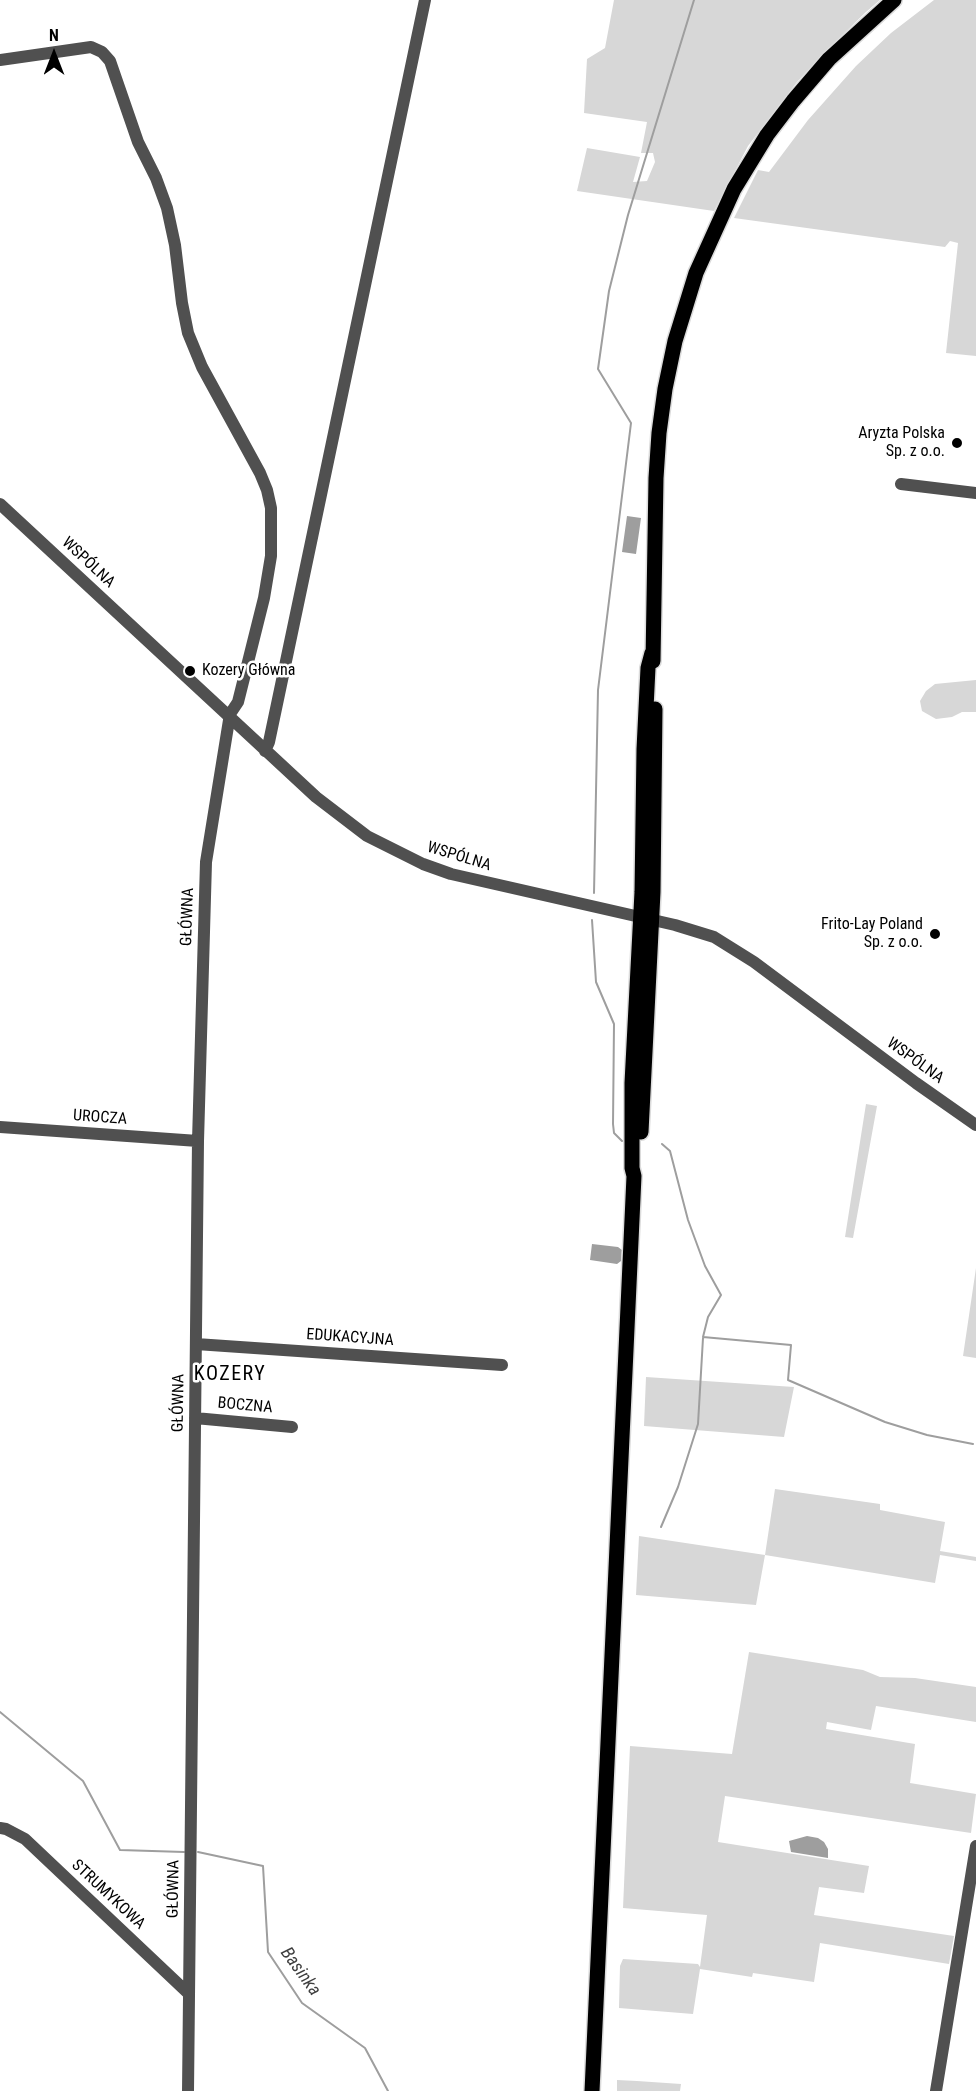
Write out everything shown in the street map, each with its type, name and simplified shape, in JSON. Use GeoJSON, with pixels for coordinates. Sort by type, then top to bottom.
{"type":"FeatureCollection","features":[{"type":"Feature","properties":{"kind":"main road"},"geometry":{"type":"LineString","coordinates":[[592,2091],[634,1176],[638,1168],[645,1085],[646,918],[656,755],[655,668],[652,653],[656,478],[665,389],[675,342],[696,273],[713,231],[734,189],[773,127],[829,59],[894,0]]}},
{"type":"Feature","properties":{"kind":"street"},"geometry":{"type":"LineString","coordinates":[[266,751],[425,0]]}},
{"type":"Feature","properties":{"kind":"street","name":"GŁÓWNA"},"geometry":{"type":"LineString","coordinates":[[0,60],[90,47],[102,52],[110,61],[138,142],[156,178],[167,208],[188,333],[202,367],[260,473],[271,508],[271,556],[264,598],[238,702],[230,717],[206,862],[198,1141],[188,2091]]}},
{"type":"Feature","properties":{"kind":"street"},"geometry":{"type":"LineString","coordinates":[[901,484],[976,493]]}},
{"type":"Feature","properties":{"kind":"street","name":"WSPÓLNA"},"geometry":{"type":"LineString","coordinates":[[0,504],[266,751],[340,816],[367,836],[423,864],[478,881],[701,932],[728,945],[772,974],[916,1083],[976,1125]]}},
{"type":"Feature","properties":{"kind":"street","name":"UROCZA"},"geometry":{"type":"LineString","coordinates":[[0,1127],[198,1141]]}},
{"type":"Feature","properties":{"kind":"street","name":"EDUKACYJNA"},"geometry":{"type":"LineString","coordinates":[[196,1344],[502,1365]]}},
{"type":"Feature","properties":{"kind":"street","name":"BOCZNA"},"geometry":{"type":"LineString","coordinates":[[195,1419],[292,1427]]}},
{"type":"Feature","properties":{"kind":"street","name":"STRUMYKOWA"},"geometry":{"type":"LineString","coordinates":[[0,1828],[25,1839],[189,1994]]}},
{"type":"Feature","properties":{"kind":"street"},"geometry":{"type":"LineString","coordinates":[[936,2091],[976,1846]]}},
{"type":"Feature","properties":{"kind":"shaded area"},"geometry":{"type":"Polygon","coordinates":[[[614,0],[880,0],[797,82],[748,146],[714,211],[577,191],[587,148],[640,157],[633,182],[647,181],[655,162],[653,153],[641,153],[647,122],[584,113],[587,59],[605,48],[614,0]]]}},
{"type":"Feature","properties":{"kind":"shaded area"},"geometry":{"type":"Polygon","coordinates":[[[934,0],[976,0],[976,356],[946,353],[958,243],[950,241],[945,247],[734,218],[758,170],[769,172],[808,120],[856,66],[891,33],[934,0]]]}},
{"type":"Feature","properties":{"kind":"shaded area"},"geometry":{"type":"Polygon","coordinates":[[[627,516],[641,518],[636,554],[622,552],[627,516]]]}},
{"type":"Feature","properties":{"kind":"shaded area"},"geometry":{"type":"Polygon","coordinates":[[[976,680],[976,712],[962,712],[952,717],[936,719],[922,711],[920,701],[926,691],[935,684],[976,680]]]}},
{"type":"Feature","properties":{"kind":"shaded area"},"geometry":{"type":"Polygon","coordinates":[[[866,1104],[877,1106],[853,1238],[845,1237],[866,1104]]]}},
{"type":"Feature","properties":{"kind":"shaded area"},"geometry":{"type":"Polygon","coordinates":[[[592,1244],[618,1247],[622,1250],[621,1261],[617,1264],[590,1260],[592,1244]]]}},
{"type":"Feature","properties":{"kind":"shaded area"},"geometry":{"type":"Polygon","coordinates":[[[976,1268],[976,1358],[963,1356],[976,1268]]]}},
{"type":"Feature","properties":{"kind":"shaded area"},"geometry":{"type":"Polygon","coordinates":[[[646,1377],[794,1387],[784,1437],[644,1426],[646,1377]]]}},
{"type":"Feature","properties":{"kind":"shaded area"},"geometry":{"type":"Polygon","coordinates":[[[775,1489],[880,1504],[880,1510],[945,1522],[940,1551],[976,1557],[976,1561],[940,1555],[935,1583],[765,1555],[775,1489]]]}},
{"type":"Feature","properties":{"kind":"shaded area"},"geometry":{"type":"Polygon","coordinates":[[[639,1536],[765,1555],[756,1605],[636,1595],[639,1536]]]}},
{"type":"Feature","properties":{"kind":"shaded area"},"geometry":{"type":"Polygon","coordinates":[[[749,1652],[863,1670],[880,1677],[915,1678],[976,1687],[976,1722],[876,1706],[871,1730],[827,1722],[826,1729],[915,1744],[910,1783],[976,1794],[971,1833],[725,1796],[718,1842],[869,1866],[864,1893],[819,1887],[814,1915],[954,1936],[949,1964],[820,1943],[814,1982],[753,1973],[752,1977],[700,1969],[693,2014],[619,2008],[620,1966],[623,1959],[698,1964],[700,1967],[707,1915],[623,1908],[630,1746],[732,1754],[749,1652]]]}},
{"type":"Feature","properties":{"kind":"shaded area"},"geometry":{"type":"Polygon","coordinates":[[[807,1836],[824,1842],[828,1849],[828,1858],[791,1852],[789,1841],[807,1836]]]}},
{"type":"Feature","properties":{"kind":"shaded area"},"geometry":{"type":"Polygon","coordinates":[[[617,2080],[681,2084],[680,2091],[617,2091],[617,2080]]]}},
{"type":"Feature","properties":{"kind":"waterway"},"geometry":{"type":"LineString","coordinates":[[594,893],[598,690],[631,423],[598,369],[609,291],[628,215],[694,0]]}},
{"type":"Feature","properties":{"kind":"waterway"},"geometry":{"type":"LineString","coordinates":[[592,920],[596,982],[614,1024],[613,1124],[614,1133],[622,1141]]}},
{"type":"Feature","properties":{"kind":"waterway"},"geometry":{"type":"LineString","coordinates":[[662,1144],[670,1151],[688,1220],[705,1266],[721,1295],[708,1317],[703,1337],[791,1345],[788,1380],[885,1422],[927,1435],[973,1444]]}},
{"type":"Feature","properties":{"kind":"waterway"},"geometry":{"type":"LineString","coordinates":[[661,1527],[678,1487],[698,1424],[703,1338]]}},
{"type":"Feature","properties":{"kind":"waterway","name":"Basinka"},"geometry":{"type":"LineString","coordinates":[[0,1712],[83,1781],[120,1850],[184,1852]]}},
{"type":"Feature","properties":{"kind":"waterway","name":"Basinka"},"geometry":{"type":"LineString","coordinates":[[198,1852],[263,1866],[268,1952],[302,2003],[365,2048],[388,2091]]}},
{"type":"Feature","properties":{"kind":"place","name":"Aryzta Polska Sp. z o.o."},"geometry":{"type":"Point","coordinates":[957,443]}},
{"type":"Feature","properties":{"kind":"place","name":"Kozery Główna"},"geometry":{"type":"Point","coordinates":[190,671]}},
{"type":"Feature","properties":{"kind":"place","name":"Frito-Lay Poland Sp. z o.o."},"geometry":{"type":"Point","coordinates":[935,934]}},
{"type":"Feature","properties":{"kind":"district","name":"KOZERY"},"geometry":{"type":"Point","coordinates":[230,1375]}}]}
